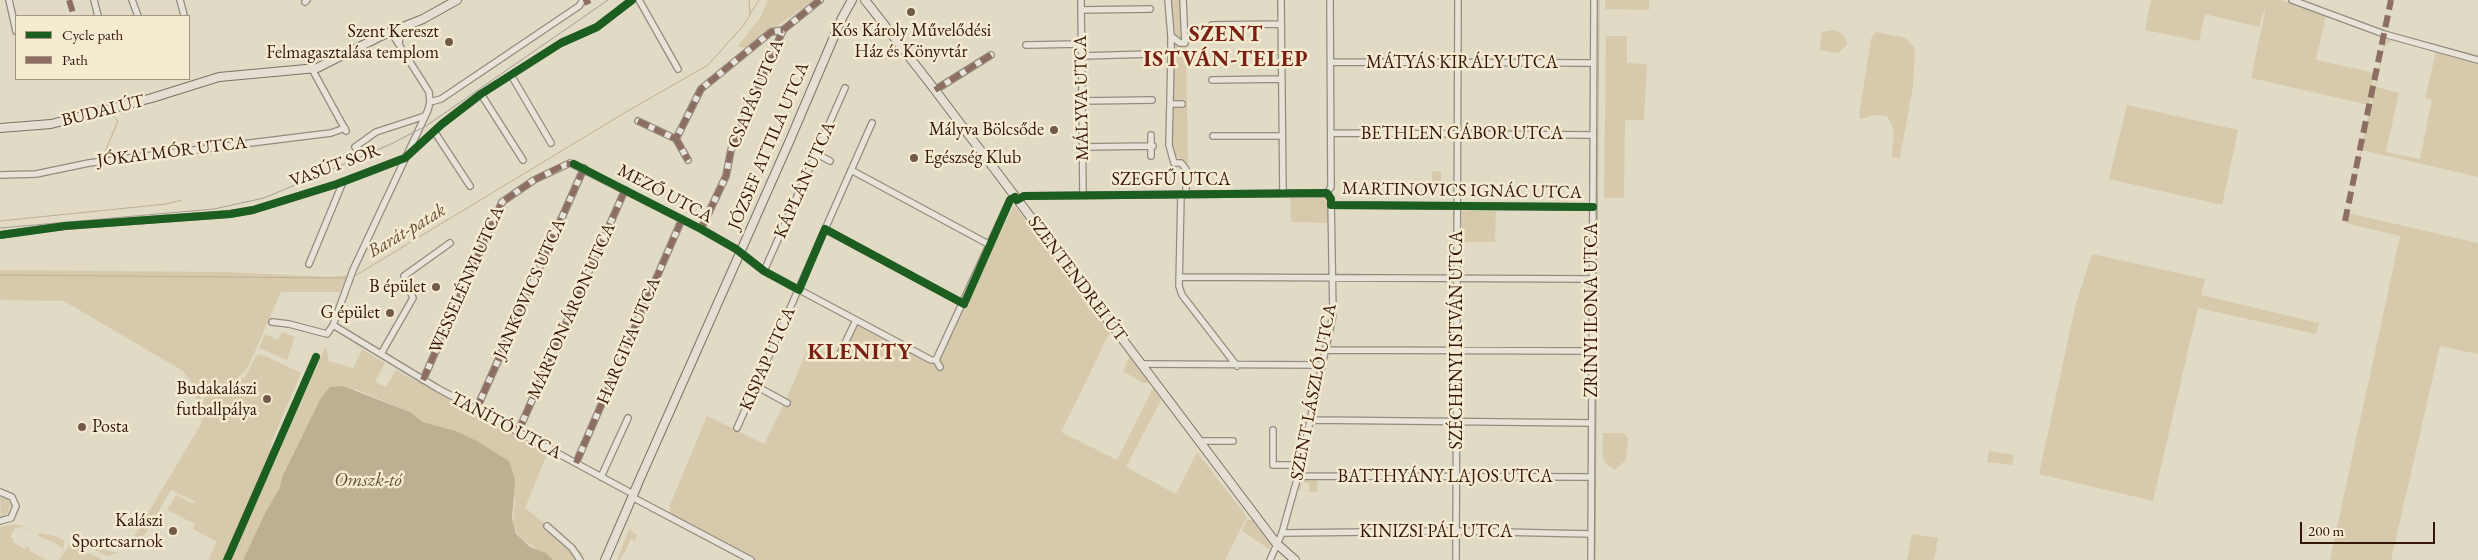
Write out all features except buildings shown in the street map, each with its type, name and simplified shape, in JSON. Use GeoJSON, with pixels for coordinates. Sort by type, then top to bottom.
{"type":"FeatureCollection","features":[{"type":"Feature","properties":{"kind":"main road","name":"BUDAI ÚT"},"geometry":{"type":"LineString","coordinates":[[0,128],[50,124],[152,98],[219,76],[312,69],[325,66],[410,26],[457,0]]}},
{"type":"Feature","properties":{"kind":"main road"},"geometry":{"type":"LineString","coordinates":[[842,18],[847,0]]}},
{"type":"Feature","properties":{"kind":"main road"},"geometry":{"type":"LineString","coordinates":[[842,18],[852,0]]}},
{"type":"Feature","properties":{"kind":"main road"},"geometry":{"type":"LineString","coordinates":[[865,0],[879,16]]}},
{"type":"Feature","properties":{"kind":"main road"},"geometry":{"type":"LineString","coordinates":[[869,0],[879,16]]}},
{"type":"Feature","properties":{"kind":"main road","name":"SZENTENDREI ÚT"},"geometry":{"type":"LineString","coordinates":[[879,16],[1276,543],[1295,560]]}},
{"type":"Feature","properties":{"kind":"main road","name":"JÓZSEF ATTILA UTCA"},"geometry":{"type":"LineString","coordinates":[[605,560],[842,18]]}},
{"type":"Feature","properties":{"kind":"street"},"geometry":{"type":"LineString","coordinates":[[9,0],[15,27]]}},
{"type":"Feature","properties":{"kind":"street"},"geometry":{"type":"LineString","coordinates":[[94,0],[98,15]]}},
{"type":"Feature","properties":{"kind":"street"},"geometry":{"type":"LineString","coordinates":[[132,0],[138,15]]}},
{"type":"Feature","properties":{"kind":"street"},"geometry":{"type":"LineString","coordinates":[[180,0],[184,15]]}},
{"type":"Feature","properties":{"kind":"street"},"geometry":{"type":"LineString","coordinates":[[430,102],[441,99],[579,6],[583,0]]}},
{"type":"Feature","properties":{"kind":"street","name":"VASÚT SOR"},"geometry":{"type":"LineString","coordinates":[[0,235],[65,226],[246,212],[343,182],[404,158],[434,131],[481,94],[561,43],[598,27],[632,0]]}},
{"type":"Feature","properties":{"kind":"street"},"geometry":{"type":"LineString","coordinates":[[639,0],[678,69]]}},
{"type":"Feature","properties":{"kind":"street","name":"CSAPÁS UTCA"},"geometry":{"type":"LineString","coordinates":[[701,229],[726,176],[731,150],[783,30],[820,0]]}},
{"type":"Feature","properties":{"kind":"street","name":"MÁLYVA UTCA"},"geometry":{"type":"LineString","coordinates":[[1081,0],[1083,195]]}},
{"type":"Feature","properties":{"kind":"street"},"geometry":{"type":"LineString","coordinates":[[1168,0],[1171,36],[1171,158],[1174,162],[1181,163],[1186,169],[1179,277],[1182,295],[1237,366]]}},
{"type":"Feature","properties":{"kind":"street"},"geometry":{"type":"LineString","coordinates":[[1171,36],[1180,43],[1185,43],[1183,0]]}},
{"type":"Feature","properties":{"kind":"street"},"geometry":{"type":"LineString","coordinates":[[1281,0],[1283,194]]}},
{"type":"Feature","properties":{"kind":"street","name":"SZENT LÁSZLÓ UTCA"},"geometry":{"type":"LineString","coordinates":[[1270,560],[1282,533],[1301,465],[1333,315],[1331,200],[1327,193],[1331,187],[1332,133],[1330,0]]}},
{"type":"Feature","properties":{"kind":"street","name":"SZÉCHENYI ISTVÁN UTCA"},"geometry":{"type":"LineString","coordinates":[[1456,560],[1458,0]]}},
{"type":"Feature","properties":{"kind":"street","name":"ZRÍNYI ILONA UTCA"},"geometry":{"type":"LineString","coordinates":[[1591,560],[1594,0]]}},
{"type":"Feature","properties":{"kind":"street"},"geometry":{"type":"LineString","coordinates":[[2292,0],[2384,34],[2478,60]]}},
{"type":"Feature","properties":{"kind":"street"},"geometry":{"type":"LineString","coordinates":[[1081,10],[1150,9]]}},
{"type":"Feature","properties":{"kind":"street"},"geometry":{"type":"LineString","coordinates":[[1212,25],[1281,24]]}},
{"type":"Feature","properties":{"kind":"street"},"geometry":{"type":"LineString","coordinates":[[676,139],[701,89],[771,32],[783,30]]}},
{"type":"Feature","properties":{"kind":"street"},"geometry":{"type":"LineString","coordinates":[[395,33],[399,44]]}},
{"type":"Feature","properties":{"kind":"street"},"geometry":{"type":"LineString","coordinates":[[272,322],[289,324],[327,334],[333,325],[347,283],[425,116],[430,102],[429,92],[399,44],[395,33]]}},
{"type":"Feature","properties":{"kind":"street"},"geometry":{"type":"LineString","coordinates":[[1026,45],[1081,44]]}},
{"type":"Feature","properties":{"kind":"street"},"geometry":{"type":"LineString","coordinates":[[1081,56],[1150,54]]}},
{"type":"Feature","properties":{"kind":"street"},"geometry":{"type":"LineString","coordinates":[[935,90],[991,55]]}},
{"type":"Feature","properties":{"kind":"street","name":"MÁTYÁS KIRÁLY UTCA"},"geometry":{"type":"LineString","coordinates":[[1331,62],[1459,64],[1593,63]]}},
{"type":"Feature","properties":{"kind":"street","name":"JÓKAI MÓR UTCA"},"geometry":{"type":"LineString","coordinates":[[0,175],[36,174],[89,163],[331,133],[345,129],[312,69]]}},
{"type":"Feature","properties":{"kind":"street"},"geometry":{"type":"LineString","coordinates":[[511,75],[551,143]]}},
{"type":"Feature","properties":{"kind":"street"},"geometry":{"type":"LineString","coordinates":[[1212,80],[1282,80]]}},
{"type":"Feature","properties":{"kind":"street","name":"KÁPLÁN UTCA"},"geometry":{"type":"LineString","coordinates":[[764,271],[845,88]]}},
{"type":"Feature","properties":{"kind":"street"},"geometry":{"type":"LineString","coordinates":[[481,94],[523,160]]}},
{"type":"Feature","properties":{"kind":"street"},"geometry":{"type":"LineString","coordinates":[[1082,101],[1152,100]]}},
{"type":"Feature","properties":{"kind":"street"},"geometry":{"type":"LineString","coordinates":[[1170,104],[1182,104]]}},
{"type":"Feature","properties":{"kind":"street","name":"VASÚT SOR"},"geometry":{"type":"LineString","coordinates":[[355,147],[376,132],[425,116]]}},
{"type":"Feature","properties":{"kind":"street"},"geometry":{"type":"LineString","coordinates":[[638,121],[676,139],[688,160]]}},
{"type":"Feature","properties":{"kind":"street","name":"KISPAP UTCA"},"geometry":{"type":"LineString","coordinates":[[737,428],[872,123]]}},
{"type":"Feature","properties":{"kind":"street"},"geometry":{"type":"LineString","coordinates":[[434,131],[470,186]]}},
{"type":"Feature","properties":{"kind":"street","name":"BETHLEN GÁBOR UTCA"},"geometry":{"type":"LineString","coordinates":[[1332,133],[1592,135]]}},
{"type":"Feature","properties":{"kind":"street"},"geometry":{"type":"LineString","coordinates":[[1151,135],[1151,156]]}},
{"type":"Feature","properties":{"kind":"street"},"geometry":{"type":"LineString","coordinates":[[1213,136],[1282,136]]}},
{"type":"Feature","properties":{"kind":"street"},"geometry":{"type":"LineString","coordinates":[[1082,147],[1152,146]]}},
{"type":"Feature","properties":{"kind":"street"},"geometry":{"type":"LineString","coordinates":[[817,154],[830,161]]}},
{"type":"Feature","properties":{"kind":"street","name":"WESSELÉNYI UTCA"},"geometry":{"type":"LineString","coordinates":[[423,380],[504,199],[566,164],[574,164]]}},
{"type":"Feature","properties":{"kind":"street","name":"MEZŐ UTCA"},"geometry":{"type":"LineString","coordinates":[[574,164],[701,229],[736,249],[764,271],[799,290],[931,360],[936,360]]}},
{"type":"Feature","properties":{"kind":"street","name":"JANKOVICS UTCA"},"geometry":{"type":"LineString","coordinates":[[476,410],[584,168]]}},
{"type":"Feature","properties":{"kind":"street"},"geometry":{"type":"LineString","coordinates":[[851,170],[990,245]]}},
{"type":"Feature","properties":{"kind":"street","name":"VASÚT SOR"},"geometry":{"type":"LineString","coordinates":[[309,264],[343,182]]}},
{"type":"Feature","properties":{"kind":"street","name":"MÁRTON ÁRON UTCA"},"geometry":{"type":"LineString","coordinates":[[518,432],[625,190]]}},
{"type":"Feature","properties":{"kind":"street","name":"SZEGFŰ UTCA"},"geometry":{"type":"LineString","coordinates":[[1016,198],[1024,196],[1083,195],[1327,193]]}},
{"type":"Feature","properties":{"kind":"street"},"geometry":{"type":"LineString","coordinates":[[940,367],[936,360],[964,304],[1010,200],[1016,198]]}},
{"type":"Feature","properties":{"kind":"street","name":"MARTINOVICS IGNÁC UTCA"},"geometry":{"type":"LineString","coordinates":[[1331,205],[1592,207]]}},
{"type":"Feature","properties":{"kind":"street","name":"HARGITA UTCA"},"geometry":{"type":"LineString","coordinates":[[576,464],[682,220]]}},
{"type":"Feature","properties":{"kind":"street"},"geometry":{"type":"LineString","coordinates":[[825,229],[964,304]]}},
{"type":"Feature","properties":{"kind":"street"},"geometry":{"type":"LineString","coordinates":[[381,354],[413,298],[404,276],[450,243]]}},
{"type":"Feature","properties":{"kind":"street"},"geometry":{"type":"LineString","coordinates":[[1179,277],[1592,279]]}},
{"type":"Feature","properties":{"kind":"street"},"geometry":{"type":"LineString","coordinates":[[839,356],[856,320]]}},
{"type":"Feature","properties":{"kind":"street","name":"TANÍTÓ UTCA"},"geometry":{"type":"LineString","coordinates":[[333,325],[476,410],[602,477],[751,560]]}},
{"type":"Feature","properties":{"kind":"street"},"geometry":{"type":"LineString","coordinates":[[1325,350],[1592,350]]}},
{"type":"Feature","properties":{"kind":"street"},"geometry":{"type":"LineString","coordinates":[[1142,364],[1322,365]]}},
{"type":"Feature","properties":{"kind":"street"},"geometry":{"type":"LineString","coordinates":[[756,386],[787,403]]}},
{"type":"Feature","properties":{"kind":"street"},"geometry":{"type":"LineString","coordinates":[[602,477],[628,418]]}},
{"type":"Feature","properties":{"kind":"street"},"geometry":{"type":"LineString","coordinates":[[1311,420],[1592,423]]}},
{"type":"Feature","properties":{"kind":"street"},"geometry":{"type":"LineString","coordinates":[[1273,430],[1273,465],[1301,465]]}},
{"type":"Feature","properties":{"kind":"street"},"geometry":{"type":"LineString","coordinates":[[1199,441],[1233,441]]}},
{"type":"Feature","properties":{"kind":"street","name":"BATTHYÁNY LAJOS UTCA"},"geometry":{"type":"LineString","coordinates":[[1298,476],[1591,478]]}},
{"type":"Feature","properties":{"kind":"street"},"geometry":{"type":"LineString","coordinates":[[0,492],[12,497],[16,506],[11,518],[0,521]]}},
{"type":"Feature","properties":{"kind":"street"},"geometry":{"type":"LineString","coordinates":[[547,526],[572,548],[580,560]]}},
{"type":"Feature","properties":{"kind":"street","name":"KINIZSI PÁL UTCA"},"geometry":{"type":"LineString","coordinates":[[1282,533],[1456,531],[1591,534]]}},
{"type":"Feature","properties":{"kind":"shaded area"},"geometry":{"type":"Polygon","coordinates":[[[768,0],[813,0],[747,48],[737,47],[760,18],[768,0]]]}},
{"type":"Feature","properties":{"kind":"shaded area"},"geometry":{"type":"Polygon","coordinates":[[[1166,0],[1185,0],[1188,164],[1172,153],[1166,0]]]}},
{"type":"Feature","properties":{"kind":"shaded area"},"geometry":{"type":"Polygon","coordinates":[[[1605,0],[1649,0],[1649,10],[1605,9],[1605,0]]]}},
{"type":"Feature","properties":{"kind":"shaded area"},"geometry":{"type":"Polygon","coordinates":[[[2151,0],[2281,0],[2326,15],[2316,60],[2375,73],[2369,105],[2251,78],[2267,2],[2259,27],[2205,14],[2199,41],[2145,30],[2151,0]]]}},
{"type":"Feature","properties":{"kind":"shaded area"},"geometry":{"type":"Polygon","coordinates":[[[1834,30],[1845,37],[1847,45],[1838,53],[1820,50],[1822,32],[1834,30]]]}},
{"type":"Feature","properties":{"kind":"shaded area"},"geometry":{"type":"Polygon","coordinates":[[[1876,32],[1906,38],[1915,49],[1913,86],[1900,158],[1892,157],[1894,130],[1887,116],[1876,115],[1860,119],[1859,115],[1871,39],[1876,32]]]}},
{"type":"Feature","properties":{"kind":"shaded area"},"geometry":{"type":"Polygon","coordinates":[[[1606,36],[1627,36],[1627,63],[1647,64],[1644,120],[1625,120],[1624,198],[1604,198],[1606,36]]]}},
{"type":"Feature","properties":{"kind":"shaded area"},"geometry":{"type":"Polygon","coordinates":[[[2388,39],[2392,41],[2385,45],[2376,87],[2399,93],[2386,152],[2420,159],[2432,100],[2425,98],[2436,52],[2434,51],[2478,63],[2478,177],[2362,150],[2348,213],[2478,243],[2478,354],[2440,346],[2391,560],[2330,560],[2400,236],[2345,223],[2384,44],[2388,39]]]}},
{"type":"Feature","properties":{"kind":"shaded area"},"geometry":{"type":"Polygon","coordinates":[[[2127,105],[2238,130],[2222,205],[2109,179],[2127,105]]]}},
{"type":"Feature","properties":{"kind":"shaded area"},"geometry":{"type":"Polygon","coordinates":[[[1432,171],[1441,171],[1441,188],[1432,188],[1432,171]]]}},
{"type":"Feature","properties":{"kind":"shaded area"},"geometry":{"type":"Polygon","coordinates":[[[1327,193],[1331,199],[1332,223],[1291,222],[1290,194],[1327,193]]]}},
{"type":"Feature","properties":{"kind":"shaded area"},"geometry":{"type":"Polygon","coordinates":[[[1014,205],[1111,330],[1061,432],[1117,460],[1153,388],[1161,400],[1126,467],[1176,494],[1197,452],[1247,517],[1225,560],[750,560],[668,515],[671,507],[669,507],[707,416],[764,444],[786,400],[810,344],[839,360],[855,324],[932,363],[939,360],[1014,205]]]}},
{"type":"Feature","properties":{"kind":"shaded area"},"geometry":{"type":"Polygon","coordinates":[[[1462,211],[1496,211],[1495,242],[1462,242],[1462,211]]]}},
{"type":"Feature","properties":{"kind":"shaded area"},"geometry":{"type":"Polygon","coordinates":[[[2092,254],[2205,279],[2201,295],[2319,323],[2316,334],[2198,308],[2153,501],[2039,474],[2075,307],[2092,254]]]}},
{"type":"Feature","properties":{"kind":"shaded area"},"geometry":{"type":"Polygon","coordinates":[[[0,270],[224,272],[329,277],[348,275],[340,290],[341,292],[281,292],[248,367],[226,386],[202,388],[200,411],[193,384],[183,371],[64,301],[0,300],[0,270]]]}},
{"type":"Feature","properties":{"kind":"shaded area"},"geometry":{"type":"Polygon","coordinates":[[[282,332],[295,337],[287,360],[259,348],[265,334],[278,340],[282,332]]]}},
{"type":"Feature","properties":{"kind":"shaded area"},"geometry":{"type":"Polygon","coordinates":[[[339,336],[385,363],[375,382],[386,387],[396,370],[545,450],[547,454],[525,508],[584,554],[581,560],[553,560],[519,537],[513,524],[515,498],[475,440],[456,431],[423,422],[410,412],[355,389],[307,427],[283,475],[279,489],[266,511],[243,560],[231,560],[326,346],[329,361],[353,368],[362,350],[339,336]]]}},
{"type":"Feature","properties":{"kind":"shaded area"},"geometry":{"type":"Polygon","coordinates":[[[261,354],[301,373],[271,443],[271,453],[225,560],[208,560],[217,542],[193,529],[195,524],[167,510],[176,495],[192,503],[196,502],[171,490],[136,547],[133,545],[132,540],[201,424],[205,392],[228,390],[245,377],[256,356],[261,354]]]}},
{"type":"Feature","properties":{"kind":"shaded area"},"geometry":{"type":"Polygon","coordinates":[[[1130,356],[1149,383],[1143,383],[1123,371],[1130,356]]]}},
{"type":"Feature","properties":{"kind":"shaded area"},"geometry":{"type":"Polygon","coordinates":[[[1603,433],[1624,433],[1628,439],[1626,460],[1615,470],[1604,459],[1602,450],[1603,433]]]}},
{"type":"Feature","properties":{"kind":"shaded area"},"geometry":{"type":"Polygon","coordinates":[[[1989,451],[2014,455],[2012,465],[1987,462],[1989,451]]]}},
{"type":"Feature","properties":{"kind":"shaded area"},"geometry":{"type":"Polygon","coordinates":[[[1300,479],[1318,479],[1317,492],[1309,492],[1309,483],[1302,483],[1300,491],[1297,490],[1300,479]]]}},
{"type":"Feature","properties":{"kind":"shaded area"},"geometry":{"type":"Polygon","coordinates":[[[0,497],[8,499],[11,505],[7,514],[1,516],[0,497]]]}},
{"type":"Feature","properties":{"kind":"shaded area"},"geometry":{"type":"Polygon","coordinates":[[[144,505],[117,553],[108,556],[93,549],[96,544],[108,551],[117,552],[144,505]]]}},
{"type":"Feature","properties":{"kind":"shaded area"},"geometry":{"type":"Polygon","coordinates":[[[1247,520],[1253,520],[1271,544],[1269,549],[1242,531],[1247,520]]]}},
{"type":"Feature","properties":{"kind":"shaded area"},"geometry":{"type":"Polygon","coordinates":[[[14,524],[23,526],[32,532],[21,526],[19,529],[16,527],[10,537],[14,539],[13,542],[25,549],[28,546],[30,551],[47,560],[0,560],[0,527],[14,524]]]}},
{"type":"Feature","properties":{"kind":"shaded area"},"geometry":{"type":"Polygon","coordinates":[[[629,529],[637,535],[635,541],[631,539],[621,559],[617,560],[629,529]]]}},
{"type":"Feature","properties":{"kind":"shaded area"},"geometry":{"type":"Polygon","coordinates":[[[40,533],[58,537],[65,541],[63,549],[57,544],[37,535],[40,533]]]}},
{"type":"Feature","properties":{"kind":"shaded area"},"geometry":{"type":"Polygon","coordinates":[[[1912,534],[1938,538],[1934,560],[1907,560],[1912,534]]]}},
{"type":"Feature","properties":{"kind":"shaded area"},"geometry":{"type":"Polygon","coordinates":[[[70,544],[103,560],[59,560],[70,544]]]}},
{"type":"Feature","properties":{"kind":"water","name":"Omszk-tó"},"geometry":{"type":"Polygon","coordinates":[[[343,386],[410,412],[423,422],[456,431],[475,440],[509,461],[515,480],[512,519],[516,534],[530,547],[546,553],[553,560],[243,560],[266,511],[279,489],[283,475],[321,398],[330,387],[343,386]]]}},
{"type":"Feature","properties":{"kind":"waterway","name":"Barát-patak"},"geometry":{"type":"LineString","coordinates":[[353,277],[626,112],[708,65],[743,26],[750,15],[749,0]]}},
{"type":"Feature","properties":{"kind":"waterway"},"geometry":{"type":"LineString","coordinates":[[750,14],[759,0]]}},
{"type":"Feature","properties":{"kind":"waterway"},"geometry":{"type":"LineString","coordinates":[[1595,560],[1599,0]]}},
{"type":"Feature","properties":{"kind":"waterway"},"geometry":{"type":"LineString","coordinates":[[102,159],[118,121],[111,114]]}},
{"type":"Feature","properties":{"kind":"waterway"},"geometry":{"type":"LineString","coordinates":[[0,221],[166,204],[182,200]]}},
{"type":"Feature","properties":{"kind":"waterway","name":"Barát-patak"},"geometry":{"type":"LineString","coordinates":[[0,275],[347,278]]}},
{"type":"Feature","properties":{"kind":"tram line"},"geometry":{"type":"LineString","coordinates":[[0,228],[214,209],[264,198],[391,144],[426,126],[608,0]]}},
{"type":"Feature","properties":{"kind":"marked path"},"geometry":{"type":"LineString","coordinates":[[69,0],[74,15]]}},
{"type":"Feature","properties":{"kind":"marked path"},"geometry":{"type":"LineString","coordinates":[[584,3],[590,0]]}},
{"type":"Feature","properties":{"kind":"marked path"},"geometry":{"type":"LineString","coordinates":[[701,229],[726,176],[731,150],[783,30],[820,0]]}},
{"type":"Feature","properties":{"kind":"marked path"},"geometry":{"type":"LineString","coordinates":[[2345,221],[2391,0]]}},
{"type":"Feature","properties":{"kind":"marked path"},"geometry":{"type":"LineString","coordinates":[[638,121],[676,139],[701,89],[771,32],[783,30]]}},
{"type":"Feature","properties":{"kind":"marked path"},"geometry":{"type":"LineString","coordinates":[[935,90],[991,55]]}},
{"type":"Feature","properties":{"kind":"marked path"},"geometry":{"type":"LineString","coordinates":[[676,139],[688,160]]}},
{"type":"Feature","properties":{"kind":"marked path"},"geometry":{"type":"LineString","coordinates":[[423,380],[502,202],[534,180],[566,164],[576,164]]}},
{"type":"Feature","properties":{"kind":"marked path"},"geometry":{"type":"LineString","coordinates":[[476,410],[584,168]]}},
{"type":"Feature","properties":{"kind":"marked path"},"geometry":{"type":"LineString","coordinates":[[518,432],[625,190]]}},
{"type":"Feature","properties":{"kind":"marked path"},"geometry":{"type":"LineString","coordinates":[[576,463],[682,219]]}},
{"type":"Feature","properties":{"kind":"cycle path"},"geometry":{"type":"LineString","coordinates":[[0,235],[65,226],[230,214],[253,210],[337,184],[405,158],[442,124],[481,94],[561,43],[597,27],[632,0]]}},
{"type":"Feature","properties":{"kind":"cycle path"},"geometry":{"type":"LineString","coordinates":[[574,164],[701,229],[736,249],[764,271],[799,290],[825,229],[964,304],[1010,200],[1015,197]]}},
{"type":"Feature","properties":{"kind":"cycle path"},"geometry":{"type":"LineString","coordinates":[[1017,200],[1024,196],[1327,193],[1331,199],[1331,205],[1593,207]]}},
{"type":"Feature","properties":{"kind":"cycle path"},"geometry":{"type":"LineString","coordinates":[[227,560],[316,357]]}},
{"type":"Feature","properties":{"kind":"place","name":"Kós Károly Művelődési Ház és Könyvtár"},"geometry":{"type":"Point","coordinates":[911,12]}},
{"type":"Feature","properties":{"kind":"place","name":"Szent Kereszt Felmagasztalása templom"},"geometry":{"type":"Point","coordinates":[449,42]}},
{"type":"Feature","properties":{"kind":"place","name":"Mályva Bölcsőde"},"geometry":{"type":"Point","coordinates":[1054,130]}},
{"type":"Feature","properties":{"kind":"place","name":"Egészség Klub"},"geometry":{"type":"Point","coordinates":[914,158]}},
{"type":"Feature","properties":{"kind":"place","name":"B épület"},"geometry":{"type":"Point","coordinates":[436,287]}},
{"type":"Feature","properties":{"kind":"place","name":"G épület"},"geometry":{"type":"Point","coordinates":[390,313]}},
{"type":"Feature","properties":{"kind":"place","name":"Budakalászi futballpálya"},"geometry":{"type":"Point","coordinates":[267,399]}},
{"type":"Feature","properties":{"kind":"place","name":"Posta"},"geometry":{"type":"Point","coordinates":[82,427]}},
{"type":"Feature","properties":{"kind":"place","name":"Kalászi Sportcsarnok"},"geometry":{"type":"Point","coordinates":[173,531]}},
{"type":"Feature","properties":{"kind":"district","name":"SZENT ISTVÁN-TELEP"},"geometry":{"type":"Point","coordinates":[1226,48]}},
{"type":"Feature","properties":{"kind":"district","name":"KLENITY"},"geometry":{"type":"Point","coordinates":[860,353]}}]}
